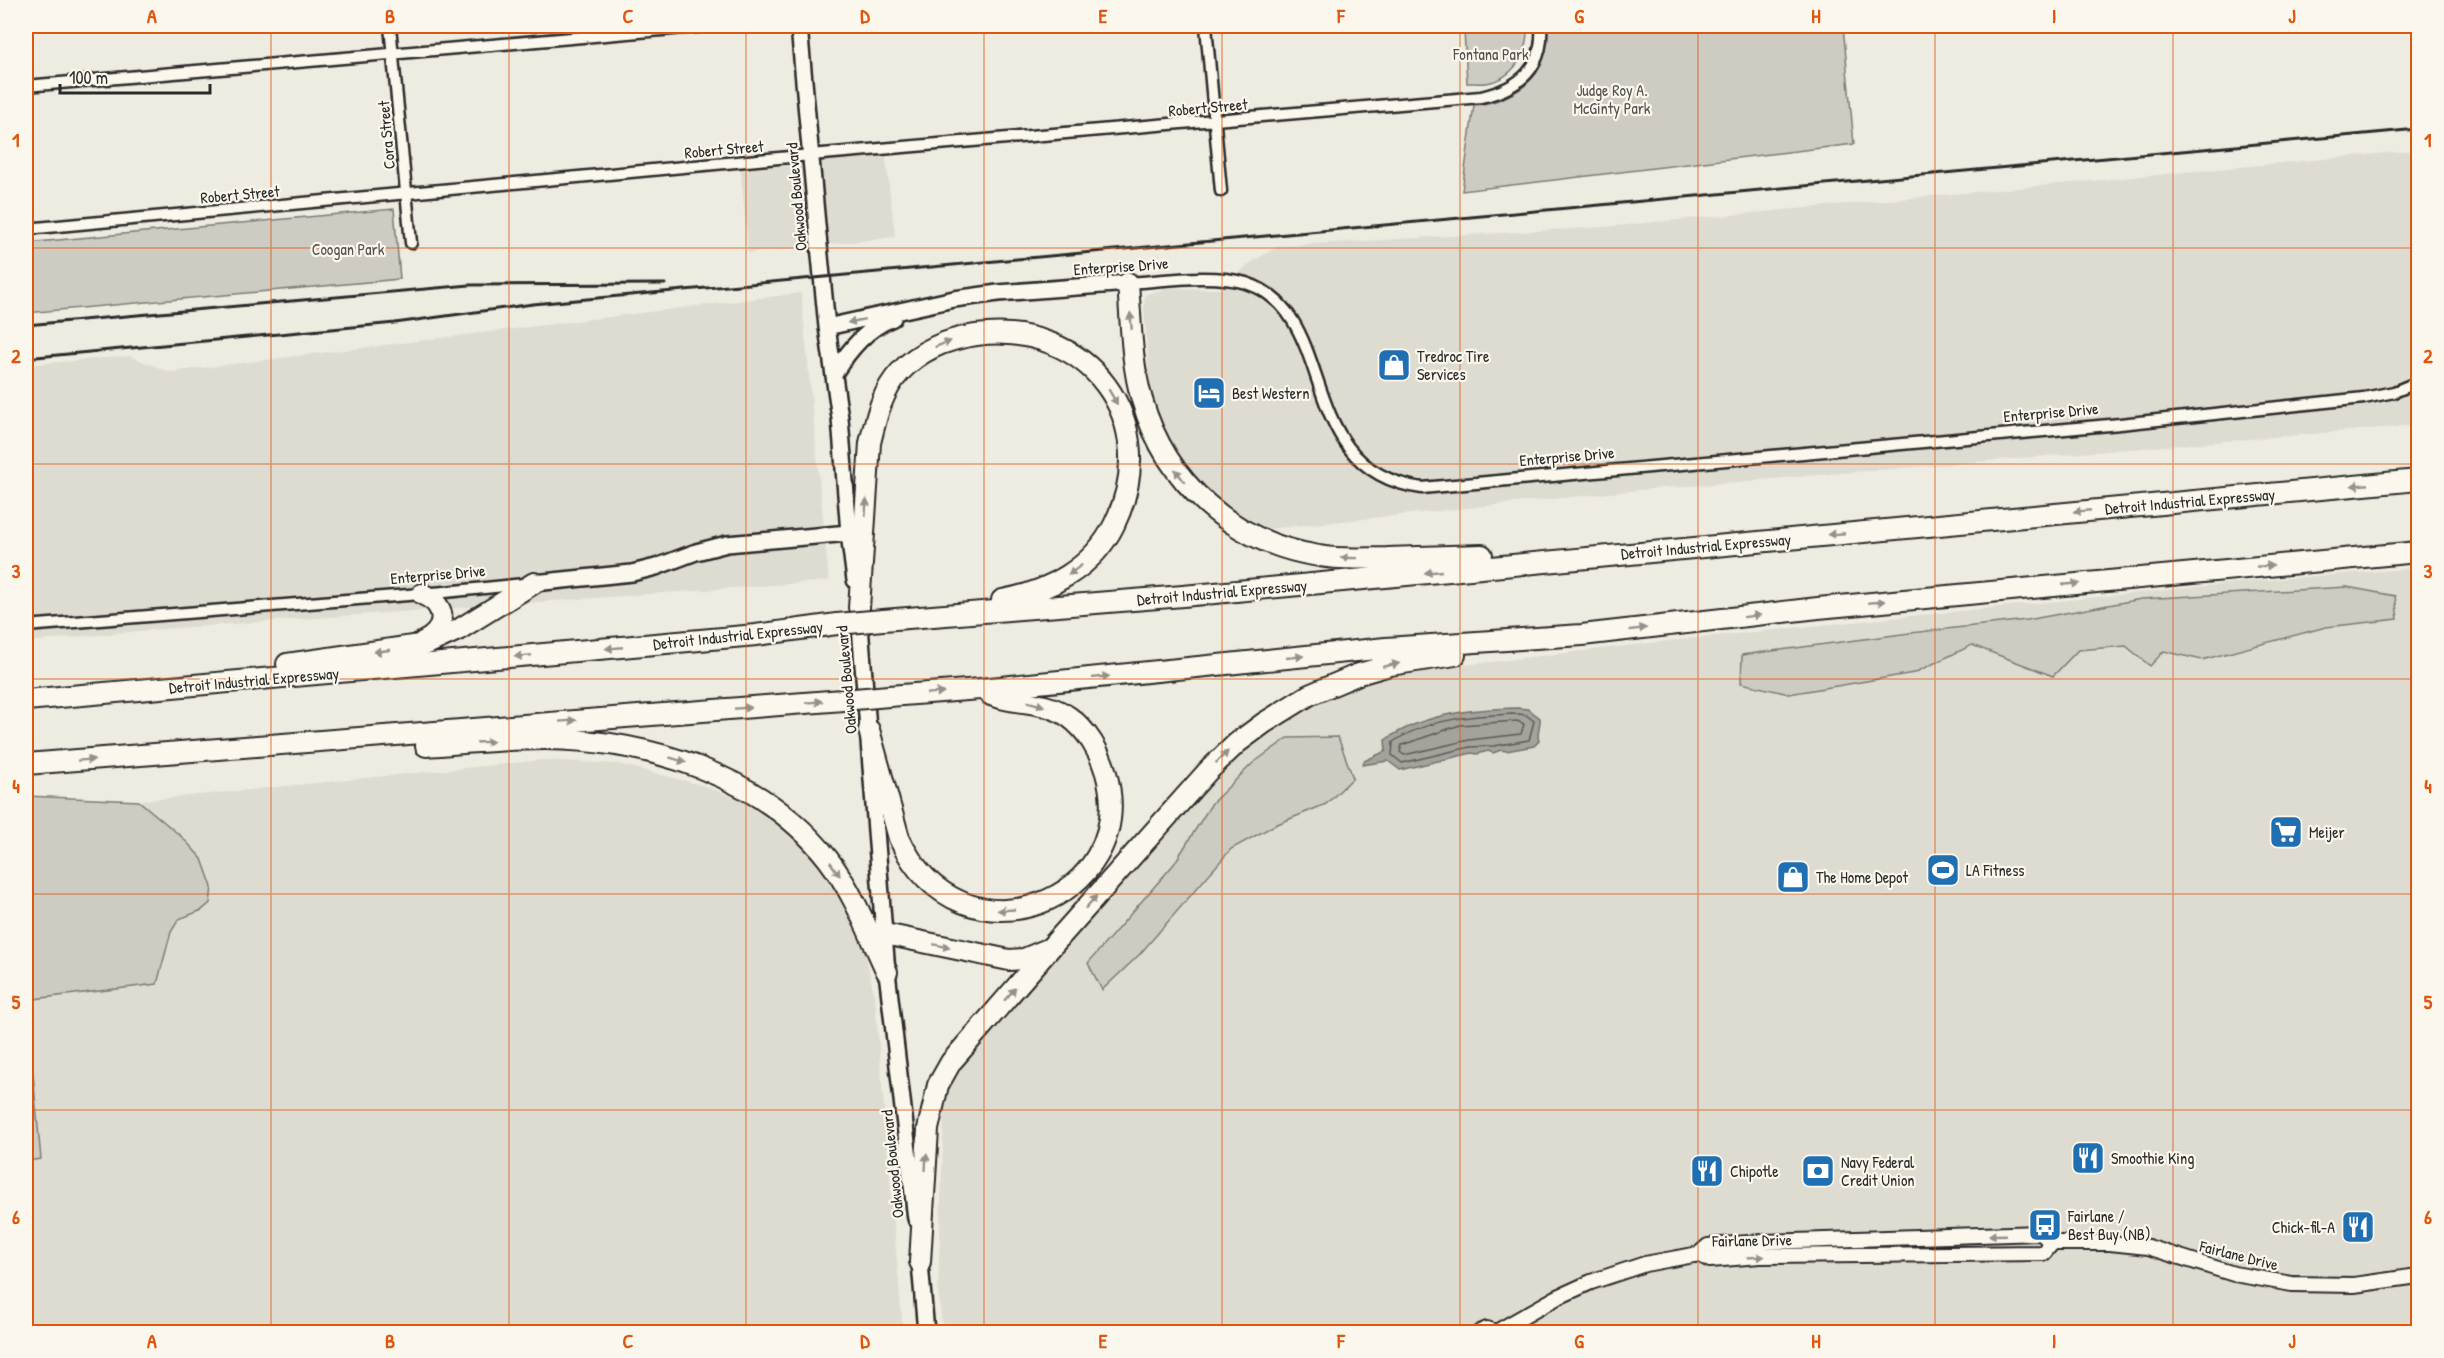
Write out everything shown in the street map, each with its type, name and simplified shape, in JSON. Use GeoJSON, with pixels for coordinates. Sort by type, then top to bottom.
{"type":"FeatureCollection","features":[{"type":"Feature","properties":{"kind":"highway"},"geometry":{"type":"LineString","coordinates":[[1128,283],[1136,374],[1141,399],[1158,441],[1173,467],[1192,490],[1214,511],[1247,533],[1294,552],[1347,559],[1489,555],[1581,549],[1638,552]]}},
{"type":"Feature","properties":{"kind":"highway"},"geometry":{"type":"LineString","coordinates":[[859,608],[870,442],[876,417],[886,393],[899,373],[918,356],[934,347],[969,336],[1009,333],[1030,336],[1057,346],[1088,364],[1107,386],[1123,414],[1130,444],[1130,477],[1123,506],[1111,531],[1091,558],[1068,576],[1042,590],[1023,596],[970,605],[927,617]]}},
{"type":"Feature","properties":{"kind":"highway","name":"Detroit Industrial Expressway"},"geometry":{"type":"LineString","coordinates":[[26,699],[756,635],[837,624],[1195,595],[2418,480]]}},
{"type":"Feature","properties":{"kind":"highway"},"geometry":{"type":"LineString","coordinates":[[920,1262],[928,1129],[938,1085],[951,1062],[1208,771],[1237,743],[1286,708],[1334,684],[1390,665],[1582,635],[1818,608],[2418,552]]}},
{"type":"Feature","properties":{"kind":"highway"},"geometry":{"type":"LineString","coordinates":[[26,699],[414,647],[458,630],[534,583]]}},
{"type":"Feature","properties":{"kind":"highway"},"geometry":{"type":"LineString","coordinates":[[414,647],[434,635],[442,619],[438,604],[431,597],[422,594]]}},
{"type":"Feature","properties":{"kind":"highway"},"geometry":{"type":"LineString","coordinates":[[26,764],[980,689],[1386,648],[1582,635]]}},
{"type":"Feature","properties":{"kind":"highway"},"geometry":{"type":"LineString","coordinates":[[868,730],[899,838],[912,864],[929,883],[953,899],[980,909],[1009,910],[1041,903],[1072,885],[1087,870],[1097,854],[1105,837],[1110,809],[1106,770],[1093,744],[1079,725],[1068,716],[1031,702],[994,696],[980,689]]}},
{"type":"Feature","properties":{"kind":"highway"},"geometry":{"type":"LineString","coordinates":[[301,744],[410,746],[545,739],[641,750],[675,759],[715,774],[773,806],[818,848],[848,889],[886,972]]}},
{"type":"Feature","properties":{"kind":"highway"},"geometry":{"type":"LineString","coordinates":[[885,934],[1009,960],[1024,959],[1052,946]]}},
{"type":"Feature","properties":{"kind":"main road","name":"Oakwood Boulevard"},"geometry":{"type":"LineString","coordinates":[[799,26],[827,327],[835,372],[849,533],[859,608],[885,934],[886,972],[926,1332]]}},
{"type":"Feature","properties":{"kind":"main road","name":"Enterprise Drive"},"geometry":{"type":"LineString","coordinates":[[827,327],[954,299],[998,293],[1128,283]]}},
{"type":"Feature","properties":{"kind":"main road"},"geometry":{"type":"LineString","coordinates":[[835,372],[853,347],[868,332],[886,321],[927,306]]}},
{"type":"Feature","properties":{"kind":"main road","name":"Enterprise Drive"},"geometry":{"type":"LineString","coordinates":[[534,583],[632,573],[727,544],[849,533]]}},
{"type":"Feature","properties":{"kind":"street","name":"Cora Street"},"geometry":{"type":"LineString","coordinates":[[390,26],[411,243]]}},
{"type":"Feature","properties":{"kind":"street"},"geometry":{"type":"LineString","coordinates":[[26,86],[707,26]]}},
{"type":"Feature","properties":{"kind":"street"},"geometry":{"type":"LineString","coordinates":[[1206,26],[1221,192]]}},
{"type":"Feature","properties":{"kind":"street","name":"Robert Street"},"geometry":{"type":"LineString","coordinates":[[26,229],[1481,97],[1510,88],[1527,74],[1536,60],[1540,46],[1541,26]]}},
{"type":"Feature","properties":{"kind":"street","name":"Enterprise Drive"},"geometry":{"type":"LineString","coordinates":[[1128,283],[1227,279],[1247,284],[1268,294],[1285,309],[1295,326],[1334,427],[1350,451],[1364,465],[1383,477],[1422,488],[2120,424],[2353,400],[2382,395],[2418,382]]}},
{"type":"Feature","properties":{"kind":"street","name":"Enterprise Drive"},"geometry":{"type":"LineString","coordinates":[[26,626],[534,583]]}},
{"type":"Feature","properties":{"kind":"street","name":"Fairlane Drive"},"geometry":{"type":"LineString","coordinates":[[1480,1332],[1487,1329],[1496,1332],[1591,1282],[1646,1264],[1700,1254],[1708,1246],[2041,1233],[2052,1243],[2110,1243],[2148,1247],[2234,1274],[2292,1284],[2354,1285],[2418,1276]]}},
{"type":"Feature","properties":{"kind":"street","name":"Fairlane Drive"},"geometry":{"type":"LineString","coordinates":[[1700,1254],[1710,1260],[1772,1256],[2044,1253],[2052,1243]]}},
{"type":"Feature","properties":{"kind":"shaded area"},"geometry":{"type":"Polygon","coordinates":[[[2418,150],[2418,425],[1629,491],[1267,529],[1223,505],[1187,469],[1164,432],[1150,390],[1145,295],[1166,288],[1221,289],[1249,264],[1278,246],[1604,227],[2418,150]]]}},
{"type":"Feature","properties":{"kind":"shaded area"},"geometry":{"type":"Polygon","coordinates":[[[885,151],[895,237],[748,253],[740,162],[885,151]]]}},
{"type":"Feature","properties":{"kind":"shaded area"},"geometry":{"type":"Polygon","coordinates":[[[801,293],[829,581],[149,630],[26,642],[26,365],[129,356],[170,372],[801,293]]]}},
{"type":"Feature","properties":{"kind":"shaded area"},"geometry":{"type":"Polygon","coordinates":[[[2418,568],[2418,1332],[943,1332],[938,1291],[944,1111],[949,1086],[969,1055],[1224,766],[1255,738],[1327,696],[1364,681],[1404,672],[1686,639],[2255,581],[2418,568]]]}},
{"type":"Feature","properties":{"kind":"shaded area"},"geometry":{"type":"Polygon","coordinates":[[[543,760],[619,764],[701,785],[742,800],[786,830],[824,866],[850,911],[866,956],[875,1000],[903,1332],[26,1332],[26,807],[139,801],[543,760]]]}},
{"type":"Feature","properties":{"kind":"green space","name":"Fontana Park"},"geometry":{"type":"Polygon","coordinates":[[[1527,26],[1523,52],[1508,74],[1491,82],[1467,83],[1464,31],[1527,26]]]}},
{"type":"Feature","properties":{"kind":"green space","name":"Judge Roy A. McGinty Park"},"geometry":{"type":"Polygon","coordinates":[[[1547,26],[1843,26],[1854,144],[1462,191],[1474,105],[1504,98],[1522,87],[1537,73],[1546,45],[1547,26]]]}},
{"type":"Feature","properties":{"kind":"green space","name":"Coogan Park"},"geometry":{"type":"Polygon","coordinates":[[[394,209],[400,279],[26,313],[26,243],[394,209]]]}},
{"type":"Feature","properties":{"kind":"green space"},"geometry":{"type":"Polygon","coordinates":[[[2347,587],[2395,596],[2398,619],[2326,627],[2202,660],[2164,651],[2150,666],[2126,646],[2078,650],[2053,676],[1972,645],[1914,673],[1789,694],[1741,683],[1742,655],[2027,620],[2141,599],[2347,587]]]}},
{"type":"Feature","properties":{"kind":"green space"},"geometry":{"type":"Polygon","coordinates":[[[1338,737],[1353,778],[1326,804],[1275,825],[1231,849],[1139,955],[1102,990],[1088,963],[1174,864],[1212,803],[1253,763],[1288,738],[1338,737]]]}},
{"type":"Feature","properties":{"kind":"green space"},"geometry":{"type":"Polygon","coordinates":[[[26,796],[139,801],[183,838],[202,859],[212,887],[210,903],[202,910],[179,919],[171,932],[157,984],[26,1000],[26,796]]]}},
{"type":"Feature","properties":{"kind":"green space"},"geometry":{"type":"Polygon","coordinates":[[[26,1000],[41,1159],[26,1161],[26,1000]]]}},
{"type":"Feature","properties":{"kind":"water"},"geometry":{"type":"Polygon","coordinates":[[[1528,709],[1540,718],[1539,741],[1534,746],[1493,753],[1488,751],[1472,753],[1400,770],[1388,761],[1362,765],[1364,761],[1386,751],[1385,740],[1416,724],[1466,711],[1528,709]]]}},
{"type":"Feature","properties":{"kind":"railway"},"geometry":{"type":"LineString","coordinates":[[26,358],[395,323],[533,304],[2418,129]]}},
{"type":"Feature","properties":{"kind":"railway"},"geometry":{"type":"LineString","coordinates":[[26,325],[470,285],[665,284]]}},
{"type":"Feature","properties":{"kind":"place","name":"Tredroc Tire Services"},"geometry":{"type":"Point","coordinates":[1394,365]}},
{"type":"Feature","properties":{"kind":"place","name":"Best Western"},"geometry":{"type":"Point","coordinates":[1209,393]}},
{"type":"Feature","properties":{"kind":"place","name":"Meijer"},"geometry":{"type":"Point","coordinates":[2286,832]}},
{"type":"Feature","properties":{"kind":"place","name":"LA Fitness"},"geometry":{"type":"Point","coordinates":[1943,870]}},
{"type":"Feature","properties":{"kind":"place","name":"The Home Depot"},"geometry":{"type":"Point","coordinates":[1793,877]}},
{"type":"Feature","properties":{"kind":"place","name":"Smoothie King"},"geometry":{"type":"Point","coordinates":[2088,1158]}},
{"type":"Feature","properties":{"kind":"place","name":"Chipotle"},"geometry":{"type":"Point","coordinates":[1707,1171]}},
{"type":"Feature","properties":{"kind":"place","name":"Navy Federal Credit Union"},"geometry":{"type":"Point","coordinates":[1818,1171]}},
{"type":"Feature","properties":{"kind":"place","name":"Fairlane / Best Buy (NB)"},"geometry":{"type":"Point","coordinates":[2045,1225]}},
{"type":"Feature","properties":{"kind":"place","name":"Chick-fil-A"},"geometry":{"type":"Point","coordinates":[2358,1227]}}]}
